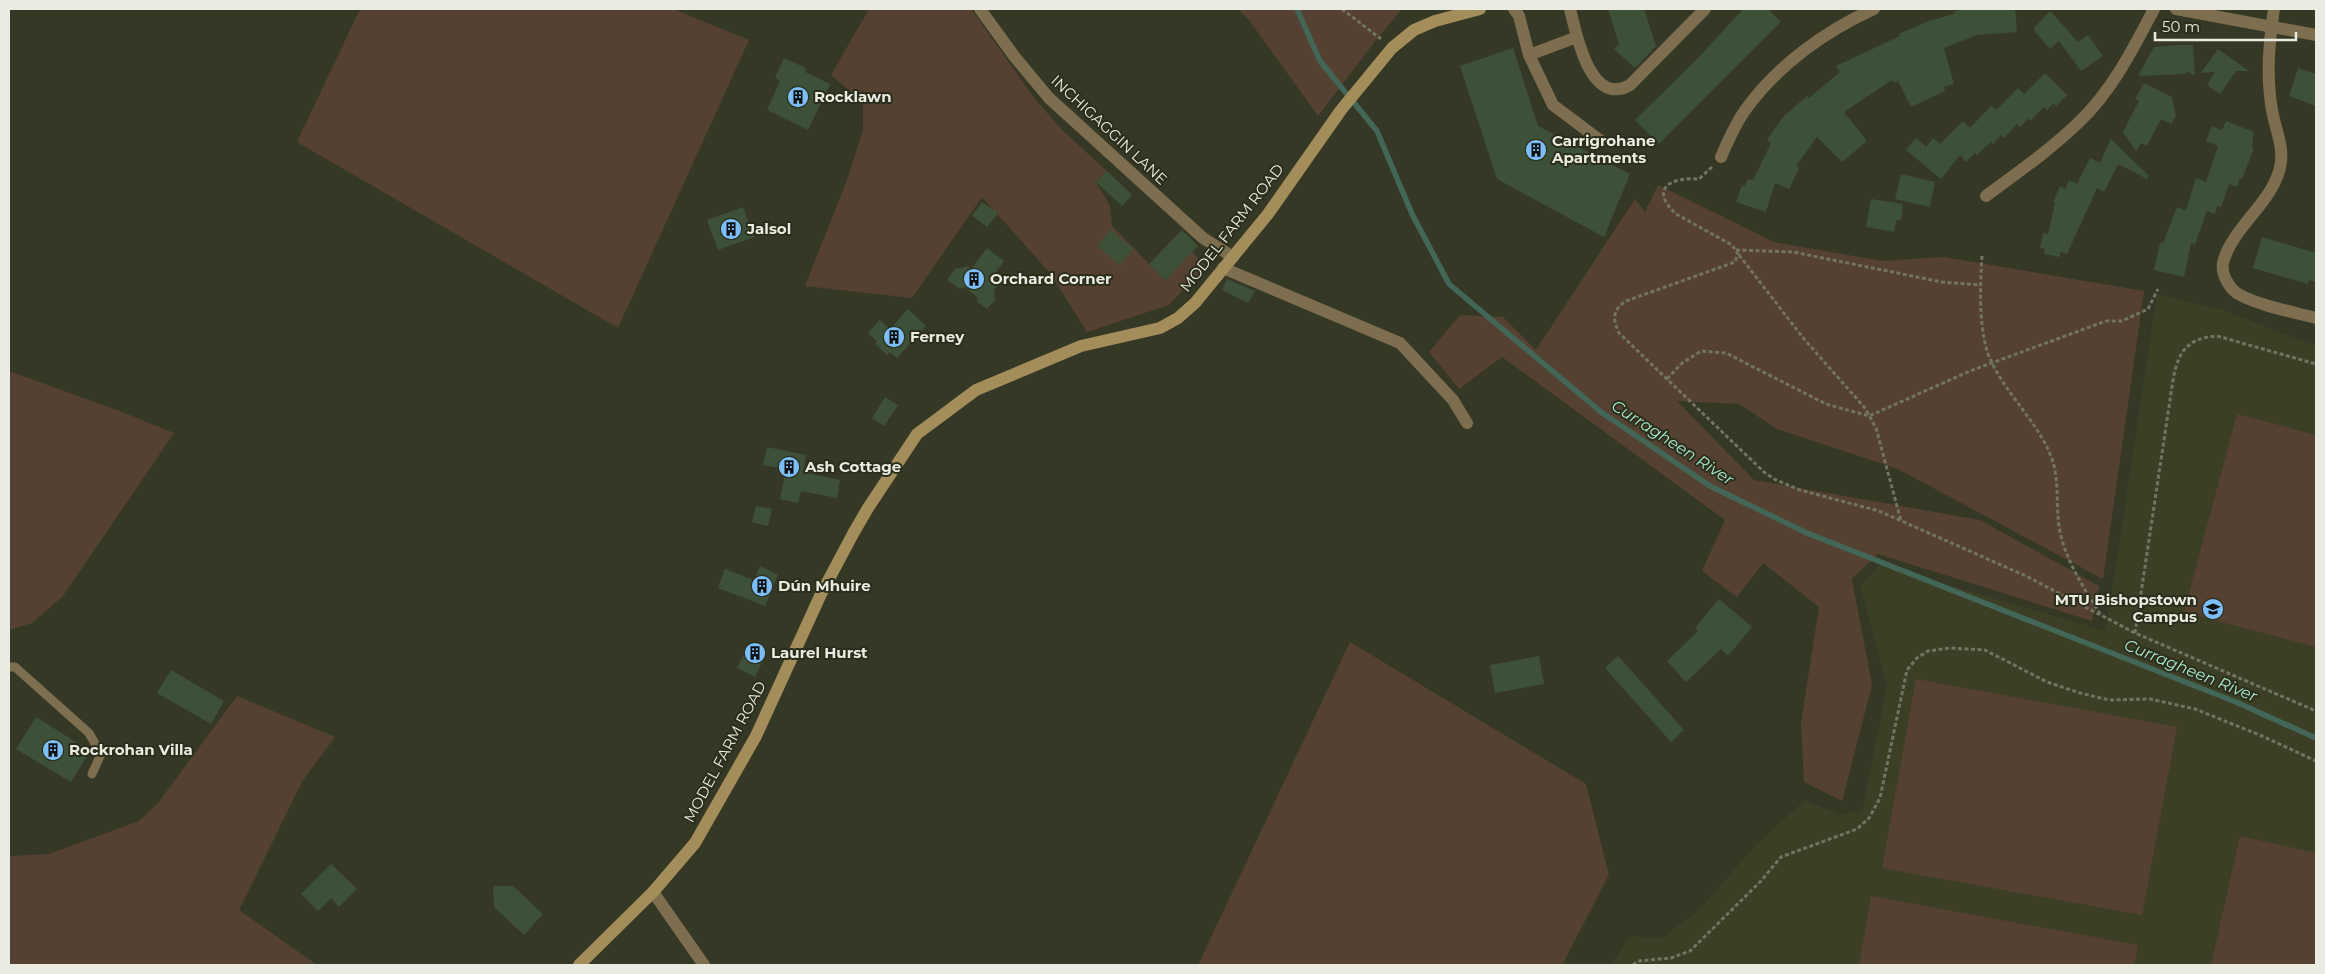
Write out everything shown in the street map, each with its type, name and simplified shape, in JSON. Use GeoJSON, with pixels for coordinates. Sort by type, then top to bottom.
{"type":"FeatureCollection","features":[{"type":"Feature","properties":{"kind":"main road","name":"MODEL FARM ROAD"},"geometry":{"type":"LineString","coordinates":[[578,965],[653,892],[695,843],[756,736],[821,594],[854,532],[918,434],[976,390],[1081,346],[1160,328],[1178,318],[1195,303],[1268,214],[1341,110],[1392,48],[1414,30],[1435,21],[1480,9]]}},
{"type":"Feature","properties":{"kind":"street","name":"INCHIGAGGIN LANE"},"geometry":{"type":"LineString","coordinates":[[980,9],[1014,56],[1049,98],[1195,232],[1233,257]]}},
{"type":"Feature","properties":{"kind":"street"},"geometry":{"type":"LineString","coordinates":[[1514,9],[1519,16],[1529,55],[1553,105],[1601,140]]}},
{"type":"Feature","properties":{"kind":"street"},"geometry":{"type":"LineString","coordinates":[[1570,9],[1584,61],[1592,73],[1608,88],[1617,90],[1630,85],[1700,10]]}},
{"type":"Feature","properties":{"kind":"street"},"geometry":{"type":"LineString","coordinates":[[1721,157],[1746,109],[1782,69],[1838,27],[1874,9]]}},
{"type":"Feature","properties":{"kind":"street"},"geometry":{"type":"LineString","coordinates":[[1986,196],[2079,122],[2121,71],[2154,9]]}},
{"type":"Feature","properties":{"kind":"street"},"geometry":{"type":"LineString","coordinates":[[2176,9],[2316,35]]}},
{"type":"Feature","properties":{"kind":"street"},"geometry":{"type":"LineString","coordinates":[[2274,9],[2267,71],[2272,112],[2282,150],[2279,175],[2237,237],[2227,254],[2223,269],[2229,284],[2239,294],[2316,318]]}},
{"type":"Feature","properties":{"kind":"street"},"geometry":{"type":"LineString","coordinates":[[1529,55],[1577,37]]}},
{"type":"Feature","properties":{"kind":"street"},"geometry":{"type":"LineString","coordinates":[[1223,268],[1400,342],[1453,400],[1467,423]]}},
{"type":"Feature","properties":{"kind":"street"},"geometry":{"type":"LineString","coordinates":[[653,892],[704,965]]}},
{"type":"Feature","properties":{"kind":"lane"},"geometry":{"type":"LineString","coordinates":[[9,667],[15,667],[89,733],[101,754],[92,774]]}},
{"type":"Feature","properties":{"kind":"path"},"geometry":{"type":"LineString","coordinates":[[1342,9],[1392,48]]}},
{"type":"Feature","properties":{"kind":"path"},"geometry":{"type":"LineString","coordinates":[[1721,157],[1699,179],[1684,178],[1667,184],[1664,192],[1665,200],[1676,214],[1732,245],[1804,339],[1865,408],[1876,428],[1901,521]]}},
{"type":"Feature","properties":{"kind":"path"},"geometry":{"type":"LineString","coordinates":[[1736,250],[1793,252],[1942,282],[1981,285]]}},
{"type":"Feature","properties":{"kind":"path"},"geometry":{"type":"LineString","coordinates":[[1738,254],[1735,262],[1626,301],[1617,306],[1614,313],[1614,324],[1619,333],[1765,474],[1800,490],[1865,506],[1901,521],[2026,576],[2135,633],[2316,711]]}},
{"type":"Feature","properties":{"kind":"path"},"geometry":{"type":"LineString","coordinates":[[1982,256],[1981,285],[1984,343],[1992,362],[2040,437],[2052,461],[2057,480],[2059,528],[2084,588],[2102,616]]}},
{"type":"Feature","properties":{"kind":"path"},"geometry":{"type":"LineString","coordinates":[[1667,379],[1681,364],[1701,351],[1726,352],[1826,404],[1869,416],[1992,362],[2106,321],[2122,321],[2148,308],[2158,289]]}},
{"type":"Feature","properties":{"kind":"path"},"geometry":{"type":"LineString","coordinates":[[2135,633],[2174,372],[2182,351],[2191,342],[2204,336],[2217,336],[2316,364]]}},
{"type":"Feature","properties":{"kind":"path"},"geometry":{"type":"LineString","coordinates":[[1633,965],[1638,961],[1671,958],[1690,951],[1760,882],[1781,857],[1857,829],[1869,818],[1880,798],[1907,670],[1917,658],[1928,651],[1950,648],[1985,650],[2047,682],[2080,693],[2109,700],[2150,699],[2195,709],[2262,736],[2316,761]]}},
{"type":"Feature","properties":{"kind":"shaded area"},"geometry":{"type":"Polygon","coordinates":[[[360,9],[673,9],[749,40],[618,328],[297,142],[360,9]]]}},
{"type":"Feature","properties":{"kind":"shaded area"},"geometry":{"type":"Polygon","coordinates":[[[869,9],[971,9],[1035,99],[1062,130],[1107,171],[1096,182],[1110,206],[1112,226],[1165,280],[1192,252],[1206,266],[1169,305],[1087,332],[1050,273],[982,197],[912,298],[805,286],[847,180],[863,130],[863,102],[831,75],[869,9]]]}},
{"type":"Feature","properties":{"kind":"shaded area"},"geometry":{"type":"Polygon","coordinates":[[[1238,9],[1402,9],[1318,116],[1249,20],[1238,9]]]}},
{"type":"Feature","properties":{"kind":"shaded area"},"geometry":{"type":"Polygon","coordinates":[[[1658,185],[1774,242],[1882,261],[1944,257],[2144,291],[2103,579],[1898,469],[1777,429],[1739,404],[1677,401],[1754,480],[1980,520],[2099,586],[2092,621],[1878,554],[1852,579],[1872,685],[1842,801],[1804,782],[1801,723],[1819,607],[1763,563],[1737,597],[1702,571],[1725,520],[1502,357],[1459,389],[1429,352],[1460,315],[1503,317],[1536,350],[1635,199],[1645,212],[1658,185]]]}},
{"type":"Feature","properties":{"kind":"shaded area","name":"MTU Bishopstown Campus"},"geometry":{"type":"Polygon","coordinates":[[[2157,294],[2220,309],[2316,346],[2316,965],[1612,965],[1629,936],[1662,938],[1700,909],[1755,846],[1805,800],[1840,815],[1862,811],[1887,685],[1860,586],[1879,565],[2106,631],[2157,294]]]}},
{"type":"Feature","properties":{"kind":"shaded area"},"geometry":{"type":"Polygon","coordinates":[[[9,371],[174,433],[63,596],[32,623],[9,630],[9,371]]]}},
{"type":"Feature","properties":{"kind":"shaded area"},"geometry":{"type":"Polygon","coordinates":[[[2237,414],[2316,435],[2316,647],[2184,612],[2237,414]]]}},
{"type":"Feature","properties":{"kind":"shaded area"},"geometry":{"type":"Polygon","coordinates":[[[1350,642],[1586,784],[1609,875],[1562,965],[1198,965],[1350,642]]]}},
{"type":"Feature","properties":{"kind":"shaded area"},"geometry":{"type":"Polygon","coordinates":[[[1916,679],[2177,727],[2142,915],[1882,868],[1916,679]]]}},
{"type":"Feature","properties":{"kind":"shaded area"},"geometry":{"type":"Polygon","coordinates":[[[237,696],[335,737],[303,780],[239,910],[317,965],[9,965],[9,856],[49,854],[139,821],[158,803],[237,696]]]}},
{"type":"Feature","properties":{"kind":"shaded area"},"geometry":{"type":"Polygon","coordinates":[[[2240,836],[2316,853],[2316,965],[2211,965],[2240,836]]]}},
{"type":"Feature","properties":{"kind":"shaded area"},"geometry":{"type":"Polygon","coordinates":[[[1871,896],[2138,945],[2134,965],[1859,965],[1871,896]]]}},
{"type":"Feature","properties":{"kind":"building"},"geometry":{"type":"Polygon","coordinates":[[[1608,9],[1644,9],[1656,46],[1635,68],[1614,49],[1619,44],[1608,9]]]}},
{"type":"Feature","properties":{"kind":"building"},"geometry":{"type":"Polygon","coordinates":[[[1743,9],[1768,9],[1781,22],[1659,144],[1635,120],[1699,57],[1743,9]]]}},
{"type":"Feature","properties":{"kind":"building"},"geometry":{"type":"Polygon","coordinates":[[[1962,9],[2015,9],[2017,32],[1977,35],[1944,48],[1954,84],[1944,87],[1945,91],[1911,107],[1898,81],[1894,83],[1892,80],[1844,112],[1867,141],[1842,162],[1817,137],[1796,166],[1799,168],[1789,189],[1775,183],[1766,212],[1736,202],[1742,185],[1745,186],[1748,179],[1753,180],[1771,143],[1767,140],[1783,117],[1807,96],[1809,98],[1840,72],[1836,66],[1900,36],[1899,34],[1929,21],[1954,14],[1953,12],[1962,9]]]}},
{"type":"Feature","properties":{"kind":"building"},"geometry":{"type":"Polygon","coordinates":[[[2050,11],[2078,42],[2088,35],[2103,56],[2081,71],[2059,41],[2050,49],[2033,29],[2050,11]]]}},
{"type":"Feature","properties":{"kind":"building"},"geometry":{"type":"Polygon","coordinates":[[[2193,45],[2195,76],[2187,71],[2186,74],[2138,76],[2154,47],[2193,45]]]}},
{"type":"Feature","properties":{"kind":"building","name":"Carrigrohane Apartments"},"geometry":{"type":"Polygon","coordinates":[[[1513,48],[1538,126],[1630,174],[1604,237],[1497,179],[1460,66],[1513,48]]]}},
{"type":"Feature","properties":{"kind":"building"},"geometry":{"type":"Polygon","coordinates":[[[2218,49],[2249,71],[2236,71],[2220,94],[2207,85],[2215,72],[2201,73],[2218,49]]]}},
{"type":"Feature","properties":{"kind":"building","name":"Rocklawn"},"geometry":{"type":"Polygon","coordinates":[[[784,58],[806,68],[805,72],[830,84],[808,130],[767,110],[780,81],[775,78],[784,58]]]}},
{"type":"Feature","properties":{"kind":"building"},"geometry":{"type":"Polygon","coordinates":[[[2298,68],[2316,74],[2316,106],[2289,96],[2298,68]]]}},
{"type":"Feature","properties":{"kind":"building"},"geometry":{"type":"Polygon","coordinates":[[[2045,73],[2067,95],[2056,106],[2054,103],[2047,110],[2044,107],[2030,121],[2029,118],[2020,127],[2017,124],[2004,138],[2001,135],[1993,144],[1991,142],[1966,162],[1960,155],[1941,179],[1906,150],[1916,138],[1926,147],[1933,138],[1940,144],[1963,121],[1970,128],[1991,106],[1996,110],[2018,88],[2024,94],[2045,73]]]}},
{"type":"Feature","properties":{"kind":"building"},"geometry":{"type":"Polygon","coordinates":[[[2144,83],[2172,97],[2176,116],[2171,124],[2161,119],[2147,146],[2141,143],[2136,151],[2123,132],[2139,101],[2135,99],[2144,83]]]}},
{"type":"Feature","properties":{"kind":"building"},"geometry":{"type":"Polygon","coordinates":[[[2226,121],[2254,132],[2252,147],[2254,148],[2242,179],[2240,178],[2237,187],[2229,184],[2221,207],[2217,206],[2215,214],[2207,211],[2195,244],[2191,243],[2184,277],[2154,270],[2160,243],[2163,243],[2177,207],[2186,210],[2196,178],[2206,182],[2218,146],[2206,141],[2212,126],[2222,130],[2226,121]]]}},
{"type":"Feature","properties":{"kind":"building"},"geometry":{"type":"Polygon","coordinates":[[[2111,139],[2149,176],[2147,179],[2118,164],[2104,192],[2097,188],[2067,254],[2060,252],[2060,257],[2044,254],[2045,249],[2040,248],[2043,233],[2048,234],[2055,203],[2053,202],[2060,186],[2065,189],[2069,180],[2077,184],[2090,158],[2100,163],[2111,139]]]}},
{"type":"Feature","properties":{"kind":"building"},"geometry":{"type":"Polygon","coordinates":[[[1107,171],[1132,195],[1122,206],[1096,182],[1107,171]]]}},
{"type":"Feature","properties":{"kind":"building"},"geometry":{"type":"Polygon","coordinates":[[[1901,174],[1935,182],[1930,207],[1895,199],[1901,174]]]}},
{"type":"Feature","properties":{"kind":"building"},"geometry":{"type":"Polygon","coordinates":[[[1871,199],[1903,204],[1901,220],[1896,220],[1894,232],[1866,227],[1871,199]]]}},
{"type":"Feature","properties":{"kind":"building"},"geometry":{"type":"Polygon","coordinates":[[[982,202],[998,213],[987,227],[972,216],[982,202]]]}},
{"type":"Feature","properties":{"kind":"building","name":"Jalsol"},"geometry":{"type":"Polygon","coordinates":[[[743,207],[754,237],[718,250],[707,220],[743,207]]]}},
{"type":"Feature","properties":{"kind":"building"},"geometry":{"type":"Polygon","coordinates":[[[1111,230],[1133,249],[1120,265],[1097,246],[1111,230]]]}},
{"type":"Feature","properties":{"kind":"building"},"geometry":{"type":"Polygon","coordinates":[[[1182,230],[1198,246],[1165,280],[1149,264],[1182,230]]]}},
{"type":"Feature","properties":{"kind":"building"},"geometry":{"type":"Polygon","coordinates":[[[2262,237],[2316,253],[2316,282],[2309,280],[2308,284],[2253,268],[2262,237]]]}},
{"type":"Feature","properties":{"kind":"building","name":"Orchard Corner"},"geometry":{"type":"Polygon","coordinates":[[[987,248],[1004,261],[993,276],[1001,282],[994,290],[995,300],[987,309],[977,302],[977,297],[965,287],[960,289],[947,280],[955,269],[968,266],[971,269],[987,248]]]}},
{"type":"Feature","properties":{"kind":"building"},"geometry":{"type":"Polygon","coordinates":[[[1227,279],[1255,291],[1248,303],[1222,290],[1227,279]]]}},
{"type":"Feature","properties":{"kind":"building","name":"Ferney"},"geometry":{"type":"Polygon","coordinates":[[[908,309],[926,326],[897,358],[890,352],[887,355],[875,344],[877,341],[868,333],[880,320],[890,329],[908,309]]]}},
{"type":"Feature","properties":{"kind":"building"},"geometry":{"type":"Polygon","coordinates":[[[885,397],[898,405],[884,426],[872,418],[885,397]]]}},
{"type":"Feature","properties":{"kind":"building","name":"Ash Cottage"},"geometry":{"type":"Polygon","coordinates":[[[767,447],[806,455],[803,472],[840,480],[837,498],[801,491],[798,503],[780,499],[786,469],[763,465],[767,447]]]}},
{"type":"Feature","properties":{"kind":"building"},"geometry":{"type":"Polygon","coordinates":[[[756,506],[772,509],[768,526],[752,522],[756,506]]]}},
{"type":"Feature","properties":{"kind":"building"},"geometry":{"type":"Polygon","coordinates":[[[760,566],[778,575],[765,606],[718,588],[725,569],[754,580],[760,566]]]}},
{"type":"Feature","properties":{"kind":"building"},"geometry":{"type":"Polygon","coordinates":[[[1719,599],[1752,627],[1728,656],[1721,649],[1686,682],[1667,661],[1698,631],[1695,628],[1719,599]]]}},
{"type":"Feature","properties":{"kind":"building","name":"Laurel Hurst"},"geometry":{"type":"Polygon","coordinates":[[[749,643],[767,652],[755,677],[737,668],[749,643]]]}},
{"type":"Feature","properties":{"kind":"building"},"geometry":{"type":"Polygon","coordinates":[[[1539,656],[1544,684],[1495,693],[1490,665],[1539,656]]]}},
{"type":"Feature","properties":{"kind":"building"},"geometry":{"type":"Polygon","coordinates":[[[1618,656],[1684,730],[1671,742],[1605,668],[1618,656]]]}},
{"type":"Feature","properties":{"kind":"building"},"geometry":{"type":"Polygon","coordinates":[[[171,670],[224,701],[211,724],[157,693],[171,670]]]}},
{"type":"Feature","properties":{"kind":"building","name":"Rockrohan Villa"},"geometry":{"type":"Polygon","coordinates":[[[36,717],[90,751],[71,782],[16,749],[36,717]]]}},
{"type":"Feature","properties":{"kind":"building"},"geometry":{"type":"Polygon","coordinates":[[[331,864],[357,889],[339,907],[331,898],[318,911],[301,894],[331,864]]]}},
{"type":"Feature","properties":{"kind":"building"},"geometry":{"type":"Polygon","coordinates":[[[493,886],[513,886],[543,914],[524,935],[494,907],[493,886]]]}},
{"type":"Feature","properties":{"kind":"waterway","name":"Curragheen River"},"geometry":{"type":"LineString","coordinates":[[1297,9],[1320,61],[1377,131],[1412,214],[1449,284],[1601,412],[1710,486],[1807,533],[2236,702],[2316,738]]}},
{"type":"Feature","properties":{"kind":"place","name":"Rocklawn"},"geometry":{"type":"Point","coordinates":[798,97]}},
{"type":"Feature","properties":{"kind":"place","name":"Carrigrohane Apartments"},"geometry":{"type":"Point","coordinates":[1536,150]}},
{"type":"Feature","properties":{"kind":"place","name":"Jalsol"},"geometry":{"type":"Point","coordinates":[731,229]}},
{"type":"Feature","properties":{"kind":"place","name":"Orchard Corner"},"geometry":{"type":"Point","coordinates":[974,279]}},
{"type":"Feature","properties":{"kind":"place","name":"Ferney"},"geometry":{"type":"Point","coordinates":[894,337]}},
{"type":"Feature","properties":{"kind":"place","name":"Ash Cottage"},"geometry":{"type":"Point","coordinates":[789,467]}},
{"type":"Feature","properties":{"kind":"place","name":"Dún Mhuire"},"geometry":{"type":"Point","coordinates":[762,586]}},
{"type":"Feature","properties":{"kind":"place","name":"MTU Bishopstown Campus"},"geometry":{"type":"Point","coordinates":[2213,609]}},
{"type":"Feature","properties":{"kind":"place","name":"Laurel Hurst"},"geometry":{"type":"Point","coordinates":[755,653]}},
{"type":"Feature","properties":{"kind":"place","name":"Rockrohan Villa"},"geometry":{"type":"Point","coordinates":[53,750]}}]}
